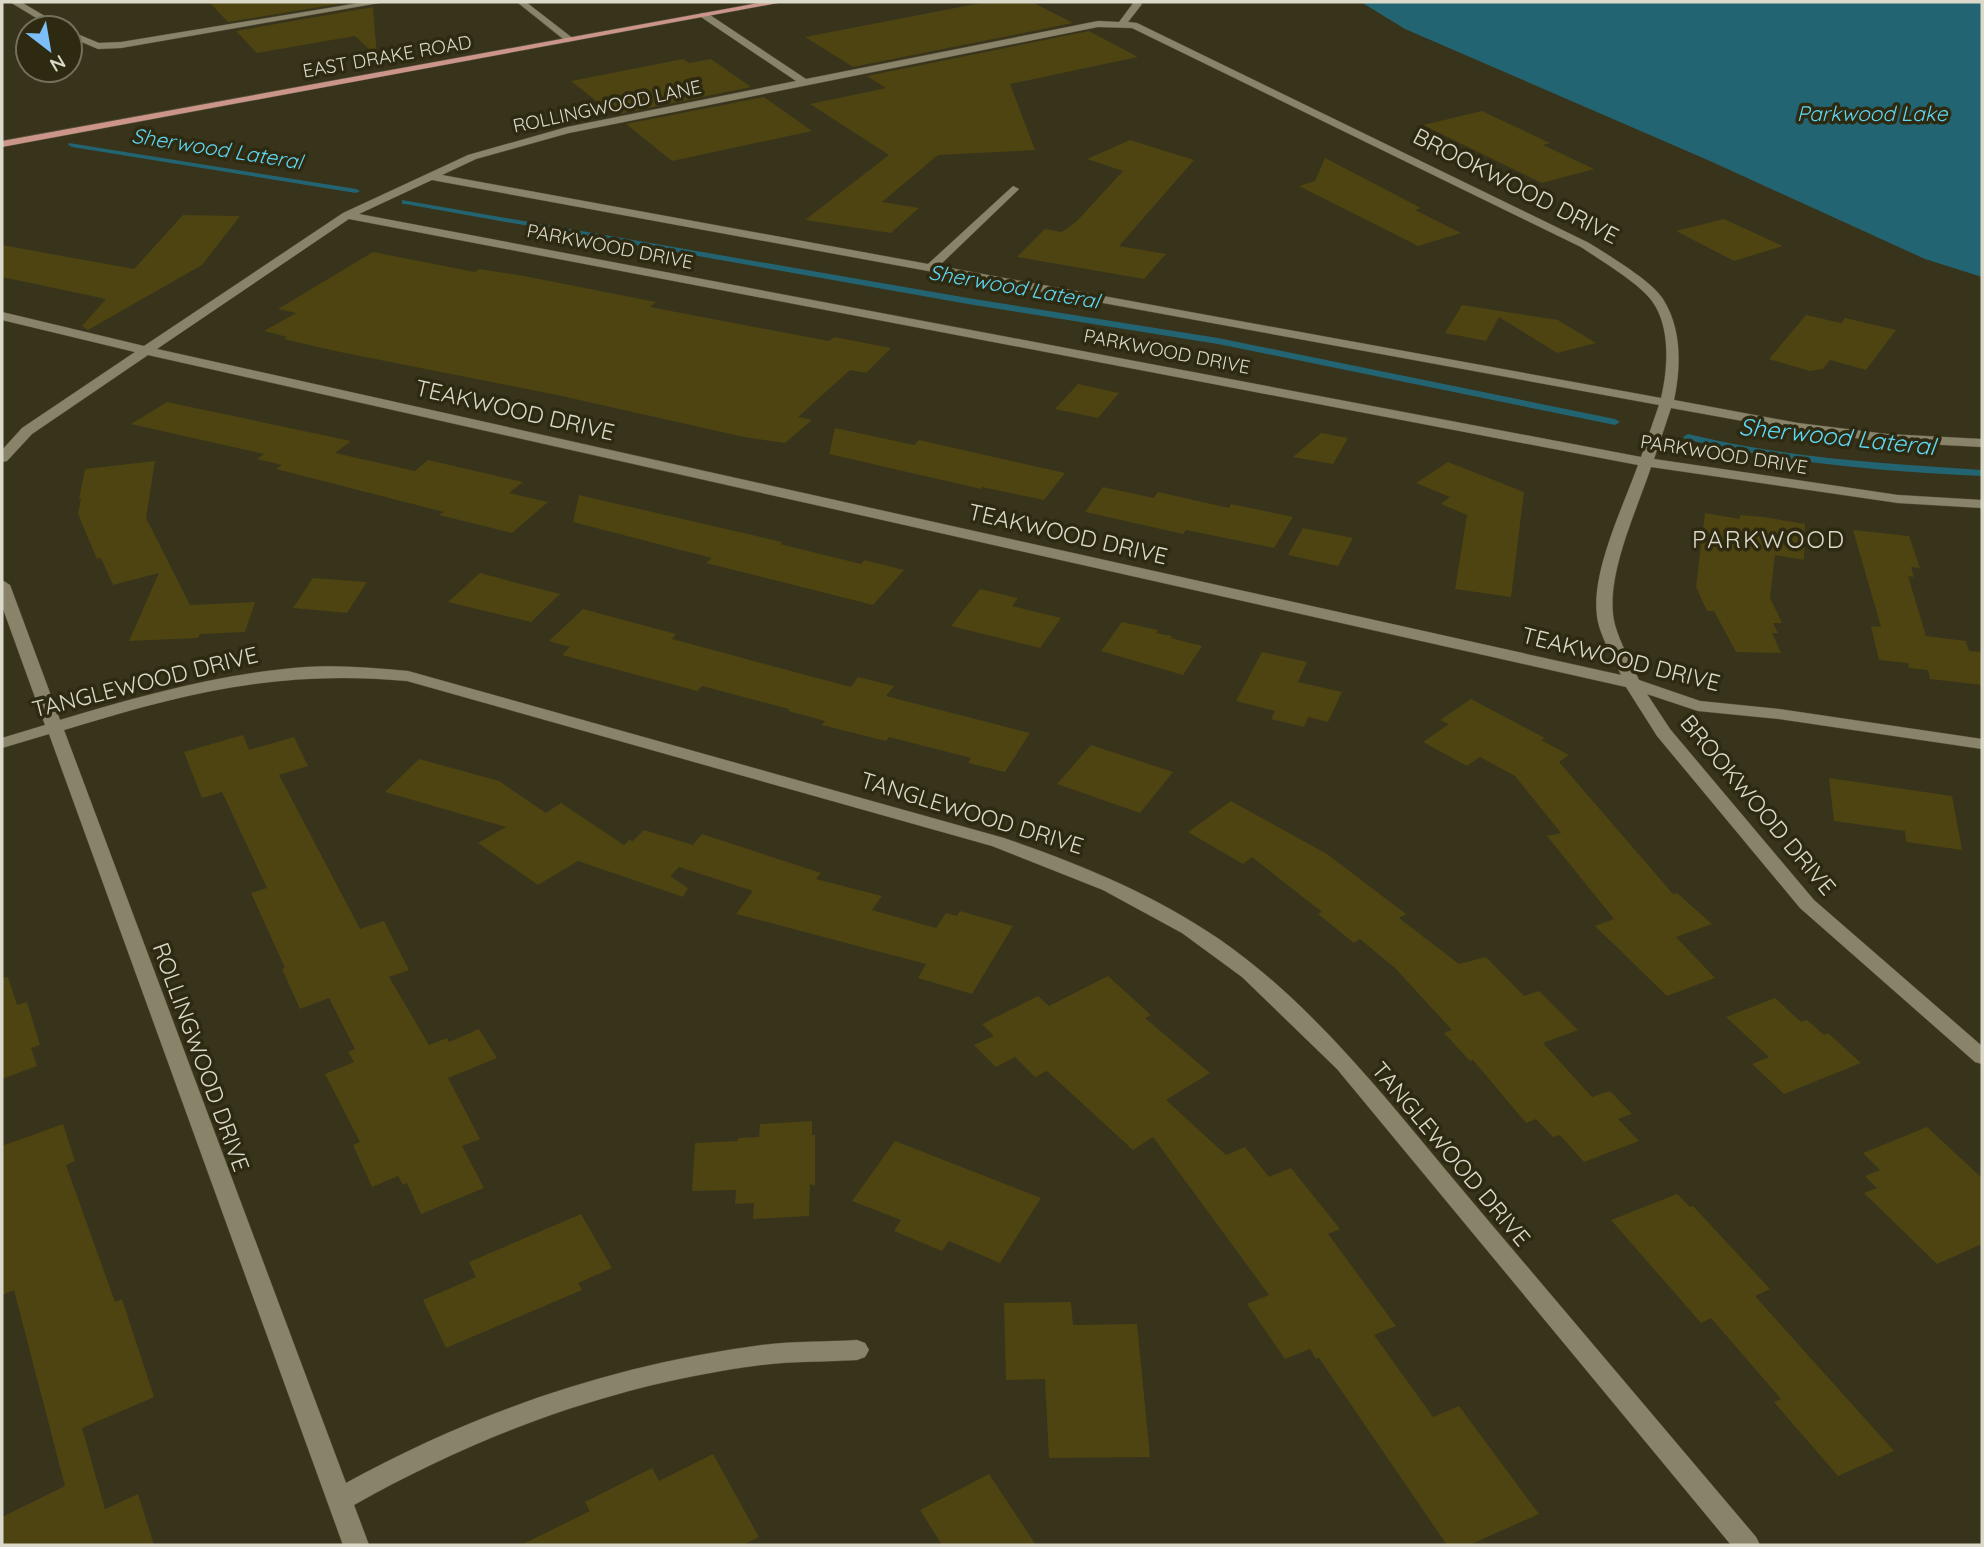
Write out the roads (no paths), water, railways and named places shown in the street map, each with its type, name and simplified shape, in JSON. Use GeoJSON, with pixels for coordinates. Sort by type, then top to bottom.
{"type":"FeatureCollection","features":[{"type":"Feature","properties":{"kind":"main road","name":"EAST DRAKE ROAD"},"geometry":{"type":"LineString","coordinates":[[2,144],[778,2]]}},
{"type":"Feature","properties":{"kind":"street"},"geometry":{"type":"LineString","coordinates":[[15,2],[36,14]]}},
{"type":"Feature","properties":{"kind":"street"},"geometry":{"type":"LineString","coordinates":[[84,40],[98,46],[121,45],[380,2]]}},
{"type":"Feature","properties":{"kind":"street"},"geometry":{"type":"LineString","coordinates":[[521,2],[570,40]]}},
{"type":"Feature","properties":{"kind":"street"},"geometry":{"type":"LineString","coordinates":[[1124,23],[1137,4]]}},
{"type":"Feature","properties":{"kind":"street"},"geometry":{"type":"LineString","coordinates":[[704,15],[804,83]]}},
{"type":"Feature","properties":{"kind":"street","name":"ROLLINGWOOD LANE"},"geometry":{"type":"LineString","coordinates":[[147,351],[347,215],[472,157],[567,130],[1098,24],[1124,23]]}},
{"type":"Feature","properties":{"kind":"street","name":"BROOKWOOD DRIVE"},"geometry":{"type":"LineString","coordinates":[[1124,23],[1144,29],[1548,227],[1617,266],[1657,299],[1666,320],[1673,352],[1672,375],[1667,401],[1609,570],[1604,602],[1606,625],[1632,683],[1663,732],[1807,905],[1982,1058]]}},
{"type":"Feature","properties":{"kind":"street","name":"PARKWOOD DRIVE"},"geometry":{"type":"LineString","coordinates":[[429,176],[1798,427],[1887,438],[1982,443]]}},
{"type":"Feature","properties":{"kind":"street"},"geometry":{"type":"LineString","coordinates":[[930,268],[1013,189]]}},
{"type":"Feature","properties":{"kind":"street","name":"PARKWOOD DRIVE"},"geometry":{"type":"LineString","coordinates":[[347,215],[1649,456],[1885,497],[1982,504]]}},
{"type":"Feature","properties":{"kind":"street","name":"TEAKWOOD DRIVE"},"geometry":{"type":"LineString","coordinates":[[2,316],[147,351],[1632,683],[1698,706],[1779,713],[1873,730],[1982,744]]}},
{"type":"Feature","properties":{"kind":"street"},"geometry":{"type":"LineString","coordinates":[[2,458],[27,431],[147,351]]}},
{"type":"Feature","properties":{"kind":"street","name":"ROLLINGWOOD DRIVE"},"geometry":{"type":"LineString","coordinates":[[2,585],[356,1545]]}},
{"type":"Feature","properties":{"kind":"street","name":"TANGLEWOOD DRIVE"},"geometry":{"type":"LineString","coordinates":[[2,743],[187,692],[267,676],[354,671],[408,676],[998,842],[1053,860],[1116,887],[1167,914],[1215,946],[1285,1005],[1344,1064],[1747,1545]]}},
{"type":"Feature","properties":{"kind":"street"},"geometry":{"type":"LineString","coordinates":[[339,1500],[391,1469],[484,1426],[577,1392],[657,1372],[763,1355],[857,1350]]}},
{"type":"Feature","properties":{"kind":"water","name":"Parkwood Lake"},"geometry":{"type":"Polygon","coordinates":[[[1361,2],[1982,2],[1982,277],[1925,259],[1710,161],[1405,29],[1361,2]]]}},
{"type":"Feature","properties":{"kind":"waterway","name":"Sherwood Lateral"},"geometry":{"type":"LineString","coordinates":[[72,145],[356,191]]}},
{"type":"Feature","properties":{"kind":"waterway","name":"Sherwood Lateral"},"geometry":{"type":"LineString","coordinates":[[405,202],[968,301],[1218,341],[1615,422]]}},
{"type":"Feature","properties":{"kind":"waterway","name":"Sherwood Lateral"},"geometry":{"type":"LineString","coordinates":[[1688,437],[1797,458],[1982,473]]}},
{"type":"Feature","properties":{"kind":"district","name":"PARKWOOD"},"geometry":{"type":"Point","coordinates":[1769,540]}}]}
